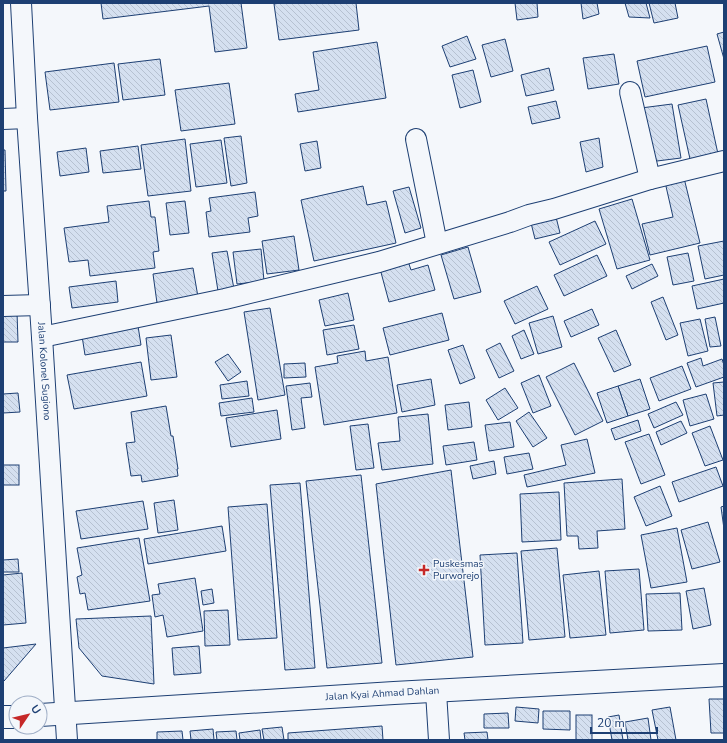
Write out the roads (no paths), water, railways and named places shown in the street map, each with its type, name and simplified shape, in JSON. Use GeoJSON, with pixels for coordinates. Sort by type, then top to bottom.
{"type":"FeatureCollection","features":[{"type":"Feature","properties":{"kind":"street","name":"Jalan Kolonel Sugiono"},"geometry":{"type":"LineString","coordinates":[[21,3],[67,740]]}},
{"type":"Feature","properties":{"kind":"street"},"geometry":{"type":"LineString","coordinates":[[630,92],[650,179]]}},
{"type":"Feature","properties":{"kind":"street"},"geometry":{"type":"LineString","coordinates":[[3,119],[27,118]]}},
{"type":"Feature","properties":{"kind":"street"},"geometry":{"type":"LineString","coordinates":[[416,139],[437,244]]}},
{"type":"Feature","properties":{"kind":"street"},"geometry":{"type":"LineString","coordinates":[[42,337],[233,297],[379,262],[650,179],[724,161]]}},
{"type":"Feature","properties":{"kind":"street"},"geometry":{"type":"LineString","coordinates":[[3,306],[40,305]]}},
{"type":"Feature","properties":{"kind":"street","name":"Jalan Kyai Ahmad Dahlan"},"geometry":{"type":"LineString","coordinates":[[48,715],[394,693],[436,692],[724,675]]}},
{"type":"Feature","properties":{"kind":"street"},"geometry":{"type":"LineString","coordinates":[[436,692],[439,740]]}},
{"type":"Feature","properties":{"kind":"place","name":"Puskesmas Purworejo"},"geometry":{"type":"Point","coordinates":[424,570]}}]}
